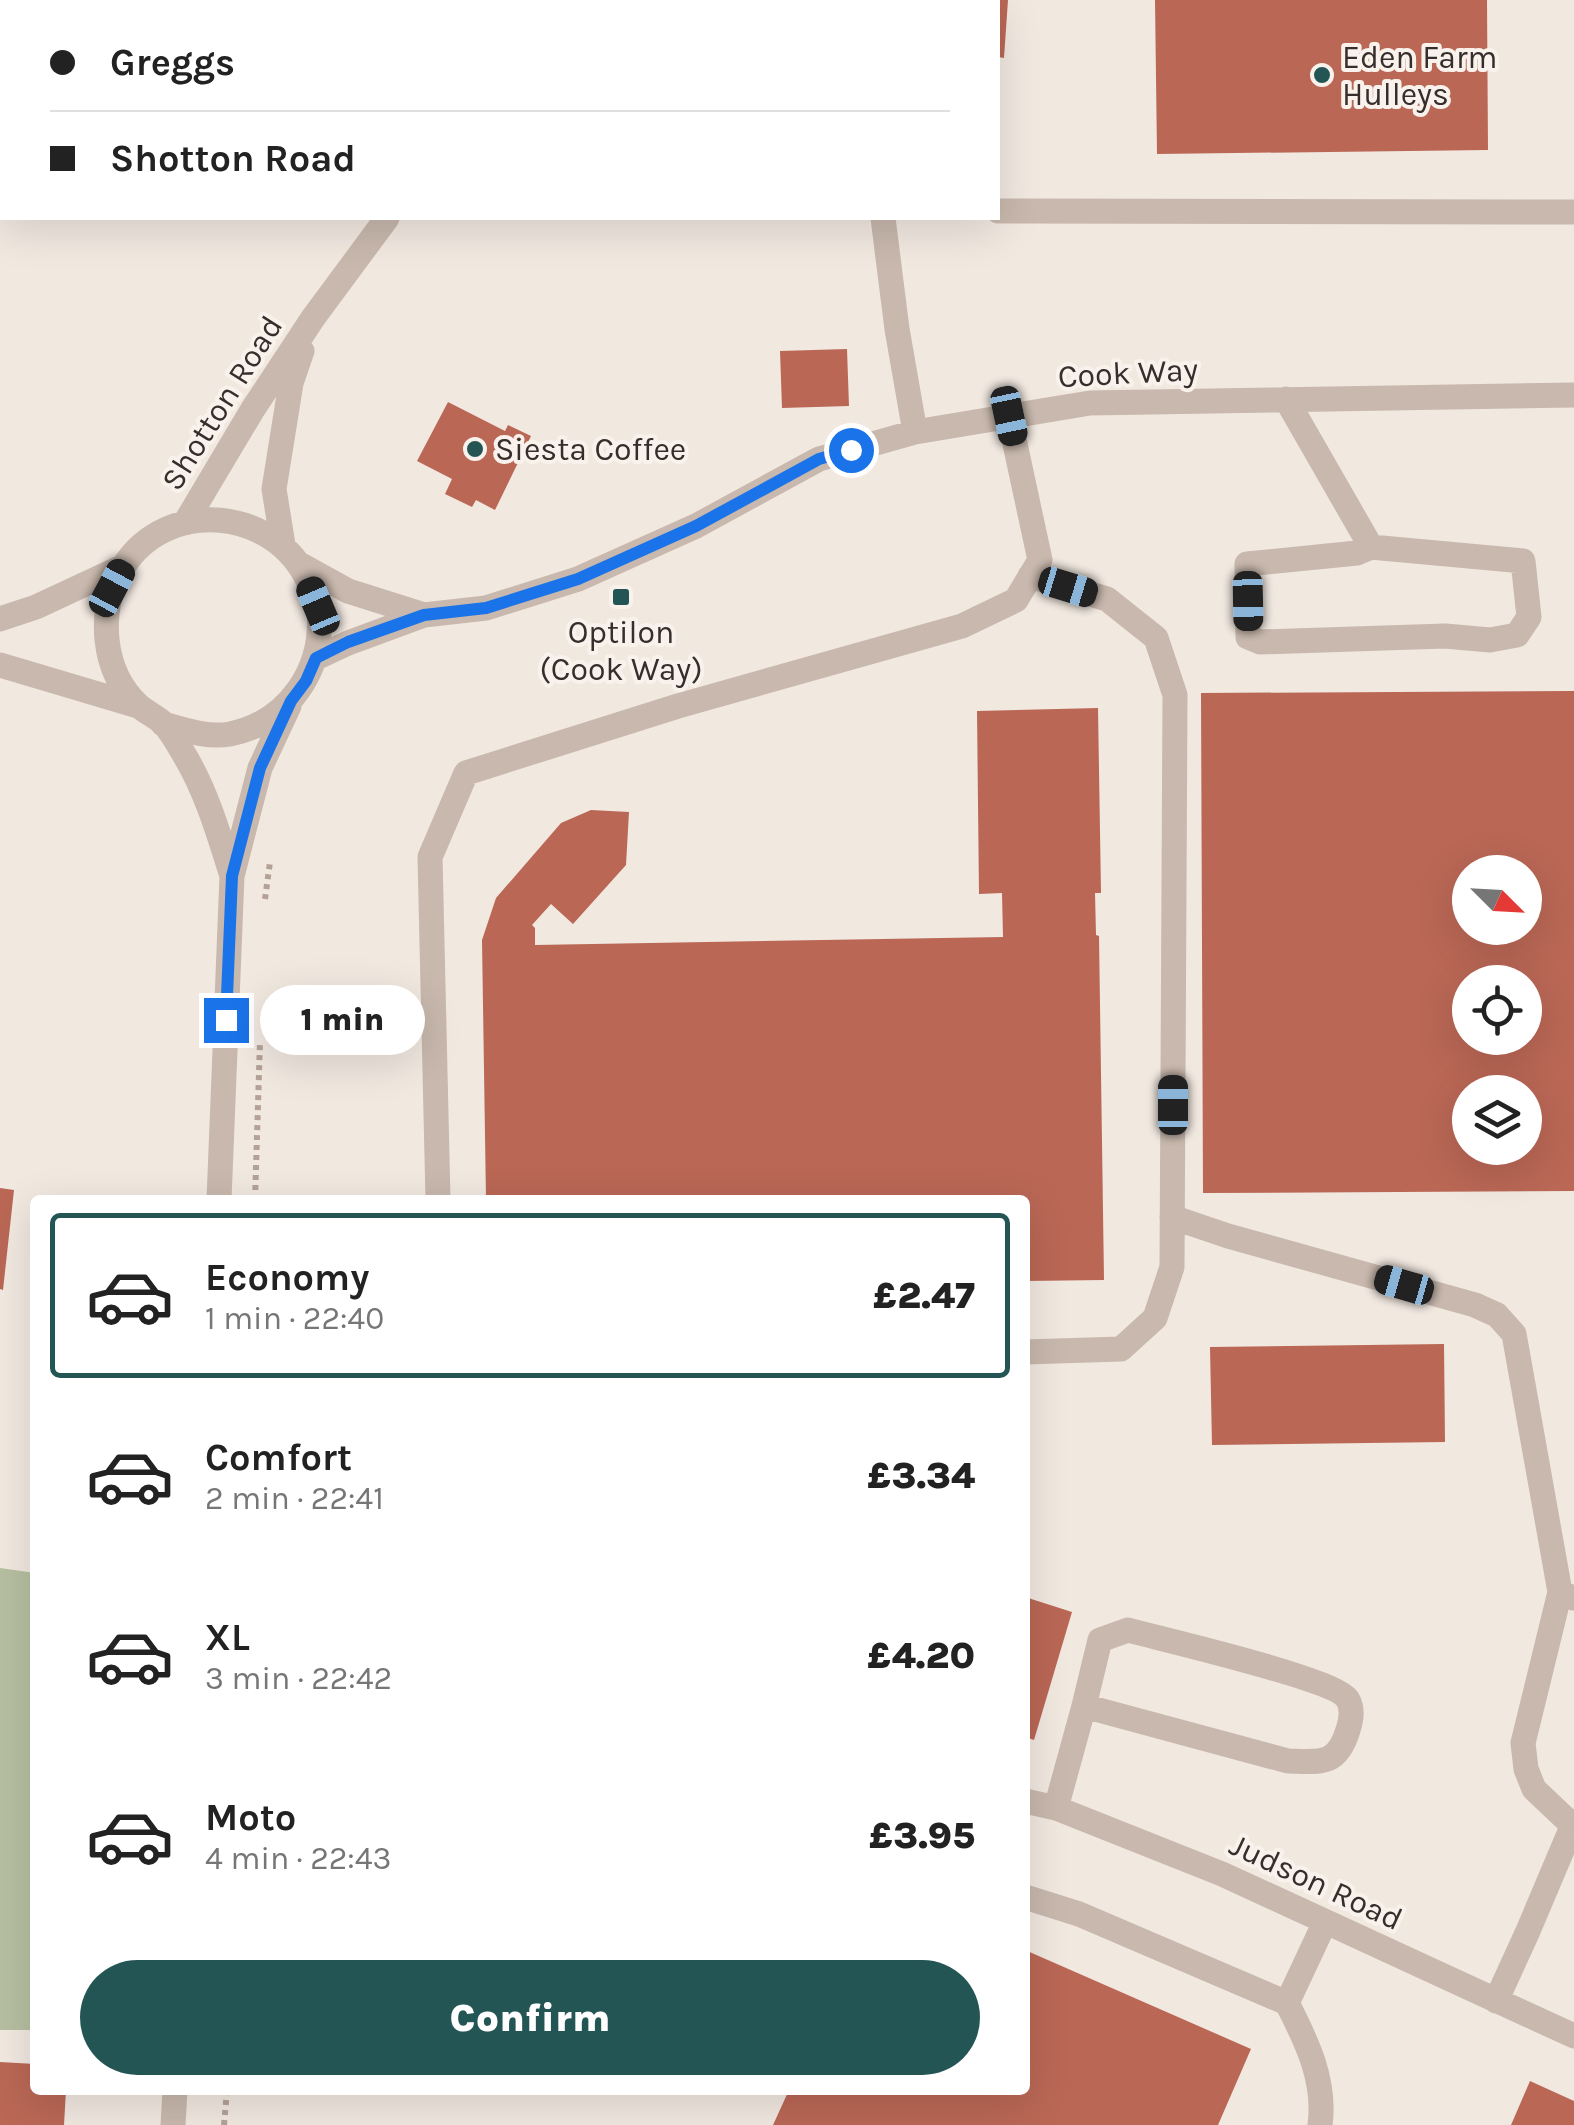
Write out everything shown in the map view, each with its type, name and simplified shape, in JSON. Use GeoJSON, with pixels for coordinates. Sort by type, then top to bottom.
{"type":"FeatureCollection","features":[{"type":"Feature","properties":{"kind":"street"},"geometry":{"type":"LineString","coordinates":[[1000,212],[1574,212]]}},
{"type":"Feature","properties":{"kind":"street","name":"Shotton Road"},"geometry":{"type":"LineString","coordinates":[[185,522],[253,408],[386,220]]}},
{"type":"Feature","properties":{"kind":"street"},"geometry":{"type":"LineString","coordinates":[[883,220],[915,432]]}},
{"type":"Feature","properties":{"kind":"street","name":"Shotton Road"},"geometry":{"type":"LineString","coordinates":[[283,545],[274,489],[291,383],[313,318]]}},
{"type":"Feature","properties":{"kind":"street","name":"Cook Way"},"geometry":{"type":"LineString","coordinates":[[424,615],[486,608],[578,579],[696,526],[819,459],[915,432],[1090,402],[1574,394]]}},
{"type":"Feature","properties":{"kind":"street"},"geometry":{"type":"LineString","coordinates":[[1286,400],[1371,547]]}},
{"type":"Feature","properties":{"kind":"street"},"geometry":{"type":"LineString","coordinates":[[438,1195],[430,857],[466,772],[678,706],[962,626],[1016,600],[1040,560],[1009,416]]}},
{"type":"Feature","properties":{"kind":"street"},"geometry":{"type":"LineString","coordinates":[[232,876],[210,807],[186,756],[163,724],[138,706],[113,670],[105,621],[112,588],[124,566],[152,538],[185,522],[230,520],[263,531],[301,565],[348,591],[424,615]]}},
{"type":"Feature","properties":{"kind":"street"},"geometry":{"type":"LineString","coordinates":[[1371,547],[1524,561],[1529,618],[1517,635],[1490,640],[1445,636],[1260,642],[1248,637],[1247,564],[1357,553],[1371,547]]}},
{"type":"Feature","properties":{"kind":"street"},"geometry":{"type":"LineString","coordinates":[[219,1195],[232,876],[260,768],[316,658],[320,638],[318,606],[301,565]]}},
{"type":"Feature","properties":{"kind":"street"},"geometry":{"type":"LineString","coordinates":[[0,619],[36,608],[124,566]]}},
{"type":"Feature","properties":{"kind":"street"},"geometry":{"type":"LineString","coordinates":[[1030,576],[1107,599],[1156,638],[1176,695],[1172,1268],[1155,1318],[1121,1349],[1030,1352]]}},
{"type":"Feature","properties":{"kind":"street"},"geometry":{"type":"LineString","coordinates":[[316,658],[348,642],[424,615]]}},
{"type":"Feature","properties":{"kind":"street"},"geometry":{"type":"LineString","coordinates":[[0,665],[138,706]]}},
{"type":"Feature","properties":{"kind":"street"},"geometry":{"type":"LineString","coordinates":[[163,724],[202,735],[230,734],[267,720],[291,701]]}},
{"type":"Feature","properties":{"kind":"street"},"geometry":{"type":"LineString","coordinates":[[1172,1217],[1474,1305],[1498,1315],[1514,1334],[1567,1595],[1523,1743],[1526,1769],[1534,1789],[1573,1823],[1496,2001]]}},
{"type":"Feature","properties":{"kind":"street"},"geometry":{"type":"LineString","coordinates":[[1056,1808],[1100,1640],[1128,1630],[1306,1678],[1346,1696],[1351,1713],[1336,1756],[1322,1762],[1288,1761],[1084,1706]]}},
{"type":"Feature","properties":{"kind":"street","name":"Judson Road"},"geometry":{"type":"LineString","coordinates":[[1030,1803],[1056,1808],[1222,1874],[1574,2036]]}},
{"type":"Feature","properties":{"kind":"street"},"geometry":{"type":"LineString","coordinates":[[1030,1899],[1080,1914],[1287,2003],[1318,2072],[1320,2125]]}},
{"type":"Feature","properties":{"kind":"street"},"geometry":{"type":"LineString","coordinates":[[1287,2003],[1326,1922]]}},
{"type":"Feature","properties":{"kind":"street"},"geometry":{"type":"LineString","coordinates":[[172,2125],[175,2095]]}},
{"type":"Feature","properties":{"kind":"path"},"geometry":{"type":"LineString","coordinates":[[224,2125],[226,2095]]}},
{"type":"Feature","properties":{"kind":"green space"},"geometry":{"type":"Polygon","coordinates":[[[0,1568],[30,1572],[30,2030],[0,2030],[0,1568]]]}},
{"type":"Feature","properties":{"kind":"building"},"geometry":{"type":"Polygon","coordinates":[[[1000,0],[1008,0],[1004,58],[1000,57],[1000,0]]]}},
{"type":"Feature","properties":{"kind":"building","name":"Eden Farm Hulleys"},"geometry":{"type":"Polygon","coordinates":[[[1155,0],[1487,0],[1488,150],[1157,154],[1155,0]]]}},
{"type":"Feature","properties":{"kind":"building"},"geometry":{"type":"Polygon","coordinates":[[[847,349],[849,406],[782,408],[780,351],[847,349]]]}},
{"type":"Feature","properties":{"kind":"building","name":"Siesta Coffee"},"geometry":{"type":"Polygon","coordinates":[[[448,402],[505,431],[508,425],[531,436],[495,510],[476,500],[472,507],[445,494],[452,479],[417,461],[448,402]]]}},
{"type":"Feature","properties":{"kind":"building"},"geometry":{"type":"Polygon","coordinates":[[[1574,691],[1574,1191],[1203,1193],[1201,693],[1574,691]]]}},
{"type":"Feature","properties":{"kind":"building"},"geometry":{"type":"Polygon","coordinates":[[[1098,708],[1101,893],[1095,893],[1104,1280],[1030,1281],[1030,1195],[486,1195],[482,940],[496,898],[561,823],[591,810],[629,812],[626,865],[573,924],[551,904],[532,925],[535,945],[1003,937],[1002,893],[979,894],[977,711],[1098,708]]]}},
{"type":"Feature","properties":{"kind":"building"},"geometry":{"type":"Polygon","coordinates":[[[0,1188],[14,1190],[3,1290],[0,1289],[0,1188]]]}},
{"type":"Feature","properties":{"kind":"building"},"geometry":{"type":"Polygon","coordinates":[[[1444,1344],[1445,1442],[1212,1445],[1210,1347],[1444,1344]]]}},
{"type":"Feature","properties":{"kind":"building"},"geometry":{"type":"Polygon","coordinates":[[[1030,1599],[1072,1612],[1034,1740],[1030,1739],[1030,1599]]]}},
{"type":"Feature","properties":{"kind":"building"},"geometry":{"type":"Polygon","coordinates":[[[1030,1952],[1251,2049],[1218,2125],[773,2125],[787,2095],[1030,2095],[1030,1952]]]}},
{"type":"Feature","properties":{"kind":"building"},"geometry":{"type":"Polygon","coordinates":[[[0,2062],[30,2064],[30,2095],[66,2095],[64,2125],[0,2125],[0,2062]]]}},
{"type":"Feature","properties":{"kind":"building"},"geometry":{"type":"Polygon","coordinates":[[[1530,2081],[1574,2101],[1574,2125],[1511,2125],[1530,2081]]]}},
{"type":"Feature","properties":{"kind":"place","name":"Eden Farm Hulleys"},"geometry":{"type":"Point","coordinates":[1322,75]}},
{"type":"Feature","properties":{"kind":"place","name":"Siesta Coffee"},"geometry":{"type":"Point","coordinates":[475,449]}},
{"type":"Feature","properties":{"kind":"place","name":"Optilon (Cook Way)"},"geometry":{"type":"Point","coordinates":[621,597]}},
{"type":"Feature","properties":{"kind":"route"},"geometry":{"type":"LineString","coordinates":[[226,1020],[232,876],[260,768],[316,658],[348,642],[424,615],[486,608],[578,579],[696,526],[819,459],[851,450]]}}]}
